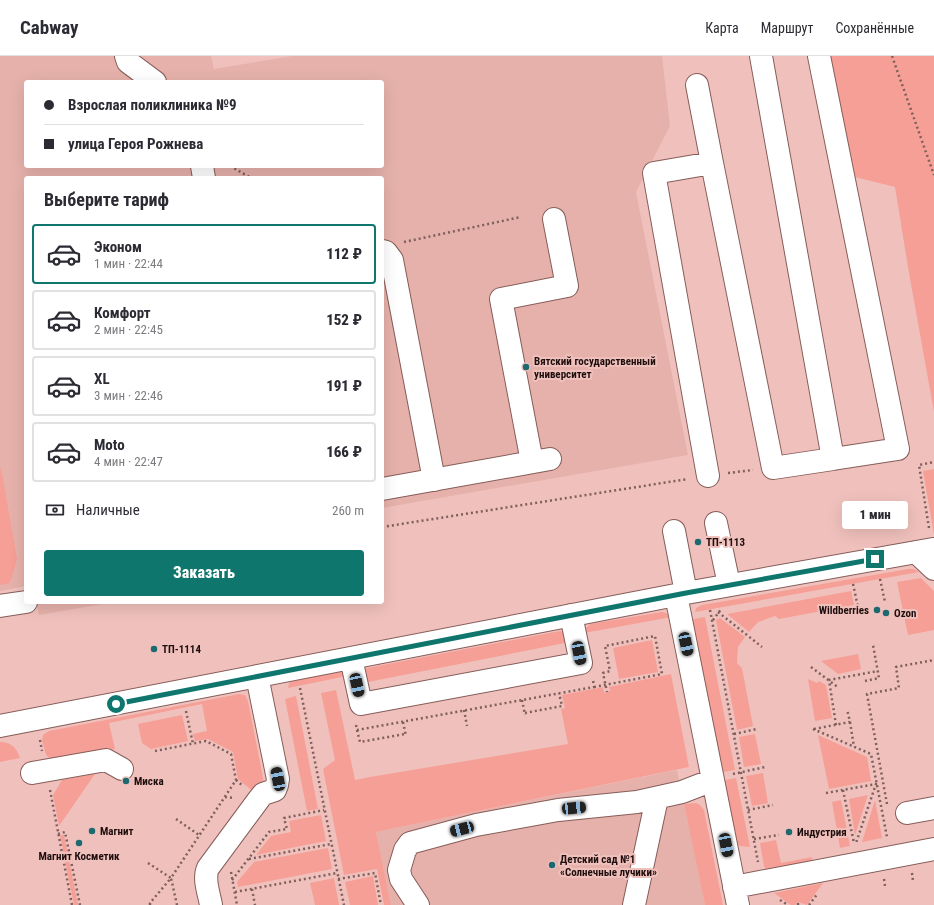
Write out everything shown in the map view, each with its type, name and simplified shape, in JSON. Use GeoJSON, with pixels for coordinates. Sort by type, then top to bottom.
{"type":"FeatureCollection","features":[{"type":"Feature","properties":{"kind":"street"},"geometry":{"type":"LineString","coordinates":[[126,56],[128,62],[152,80]]}},
{"type":"Feature","properties":{"kind":"street"},"geometry":{"type":"LineString","coordinates":[[761,56],[833,459]]}},
{"type":"Feature","properties":{"kind":"street"},"geometry":{"type":"LineString","coordinates":[[697,85],[773,468],[898,449],[819,56]]}},
{"type":"Feature","properties":{"kind":"street"},"geometry":{"type":"LineString","coordinates":[[708,476],[654,173],[712,163]]}},
{"type":"Feature","properties":{"kind":"street"},"geometry":{"type":"LineString","coordinates":[[384,489],[541,461],[501,299],[567,286],[554,219]]}},
{"type":"Feature","properties":{"kind":"street"},"geometry":{"type":"LineString","coordinates":[[390,247],[386,252],[392,260],[434,480]]}},
{"type":"Feature","properties":{"kind":"street"},"geometry":{"type":"LineString","coordinates":[[716,522],[729,585]]}},
{"type":"Feature","properties":{"kind":"street"},"geometry":{"type":"LineString","coordinates":[[674,531],[681,594],[713,779],[736,896],[762,882],[934,849]]}},
{"type":"Feature","properties":{"kind":"street"},"geometry":{"type":"LineString","coordinates":[[0,726],[729,585],[927,557]]}},
{"type":"Feature","properties":{"kind":"street"},"geometry":{"type":"LineString","coordinates":[[0,606],[24,602]]}},
{"type":"Feature","properties":{"kind":"street"},"geometry":{"type":"LineString","coordinates":[[351,658],[361,704],[581,663],[572,615]]}},
{"type":"Feature","properties":{"kind":"street"},"geometry":{"type":"LineString","coordinates":[[211,905],[206,878],[208,868],[259,799],[264,794],[275,790],[277,785],[278,779],[257,676]]}},
{"type":"Feature","properties":{"kind":"street"},"geometry":{"type":"LineString","coordinates":[[39,772],[106,760],[122,769]]}},
{"type":"Feature","properties":{"kind":"street"},"geometry":{"type":"LineString","coordinates":[[418,905],[401,879],[399,870],[405,850],[410,843],[476,825],[558,810],[637,802],[657,798],[682,792],[713,779]]}},
{"type":"Feature","properties":{"kind":"street"},"geometry":{"type":"LineString","coordinates":[[634,905],[657,798]]}},
{"type":"Feature","properties":{"kind":"street"},"geometry":{"type":"LineString","coordinates":[[898,810],[934,808]]}},
{"type":"Feature","properties":{"kind":"path"},"geometry":{"type":"LineString","coordinates":[[892,56],[934,175]]}},
{"type":"Feature","properties":{"kind":"path"},"geometry":{"type":"LineString","coordinates":[[234,168],[248,176]]}},
{"type":"Feature","properties":{"kind":"path"},"geometry":{"type":"LineString","coordinates":[[390,247],[521,217]]}},
{"type":"Feature","properties":{"kind":"path"},"geometry":{"type":"LineString","coordinates":[[927,557],[919,466],[934,462]]}},
{"type":"Feature","properties":{"kind":"path"},"geometry":{"type":"LineString","coordinates":[[384,527],[708,476],[773,468]]}},
{"type":"Feature","properties":{"kind":"path"},"geometry":{"type":"LineString","coordinates":[[880,579],[885,602]]}},
{"type":"Feature","properties":{"kind":"path"},"geometry":{"type":"LineString","coordinates":[[712,620],[722,607]]}},
{"type":"Feature","properties":{"kind":"path"},"geometry":{"type":"LineString","coordinates":[[710,610],[762,882]]}},
{"type":"Feature","properties":{"kind":"path"},"geometry":{"type":"LineString","coordinates":[[718,612],[762,647]]}},
{"type":"Feature","properties":{"kind":"path"},"geometry":{"type":"LineString","coordinates":[[594,687],[605,685],[662,674],[655,636],[605,646],[610,671],[603,673],[605,685],[607,692]]}},
{"type":"Feature","properties":{"kind":"path"},"geometry":{"type":"LineString","coordinates":[[866,681],[879,678],[873,645]]}},
{"type":"Feature","properties":{"kind":"path"},"geometry":{"type":"LineString","coordinates":[[898,810],[867,694],[900,688],[896,667],[934,660]]}},
{"type":"Feature","properties":{"kind":"path"},"geometry":{"type":"LineString","coordinates":[[811,668],[839,688]]}},
{"type":"Feature","properties":{"kind":"path"},"geometry":{"type":"LineString","coordinates":[[829,680],[878,671]]}},
{"type":"Feature","properties":{"kind":"path"},"geometry":{"type":"LineString","coordinates":[[829,680],[836,724]]}},
{"type":"Feature","properties":{"kind":"path"},"geometry":{"type":"LineString","coordinates":[[300,688],[344,905]]}},
{"type":"Feature","properties":{"kind":"path"},"geometry":{"type":"LineString","coordinates":[[522,700],[525,714],[562,706],[559,693]]}},
{"type":"Feature","properties":{"kind":"path"},"geometry":{"type":"LineString","coordinates":[[847,709],[854,747]]}},
{"type":"Feature","properties":{"kind":"path"},"geometry":{"type":"LineString","coordinates":[[464,710],[467,726]]}},
{"type":"Feature","properties":{"kind":"path"},"geometry":{"type":"LineString","coordinates":[[186,711],[193,744]]}},
{"type":"Feature","properties":{"kind":"path"},"geometry":{"type":"LineString","coordinates":[[357,730],[360,742],[405,735],[403,722]]}},
{"type":"Feature","properties":{"kind":"path"},"geometry":{"type":"LineString","coordinates":[[850,722],[813,729],[871,754],[891,857]]}},
{"type":"Feature","properties":{"kind":"path"},"geometry":{"type":"LineString","coordinates":[[734,734],[758,729]]}},
{"type":"Feature","properties":{"kind":"path"},"geometry":{"type":"LineString","coordinates":[[40,740],[39,772],[58,834],[72,905]]}},
{"type":"Feature","properties":{"kind":"path"},"geometry":{"type":"LineString","coordinates":[[150,905],[150,903],[171,878],[236,780],[231,754],[206,741],[155,752]]}},
{"type":"Feature","properties":{"kind":"path"},"geometry":{"type":"LineString","coordinates":[[713,779],[765,768]]}},
{"type":"Feature","properties":{"kind":"path"},"geometry":{"type":"LineString","coordinates":[[826,793],[876,784]]}},
{"type":"Feature","properties":{"kind":"path"},"geometry":{"type":"LineString","coordinates":[[843,790],[854,847],[876,784]]}},
{"type":"Feature","properties":{"kind":"path"},"geometry":{"type":"LineString","coordinates":[[748,810],[773,805]]}},
{"type":"Feature","properties":{"kind":"path"},"geometry":{"type":"LineString","coordinates":[[232,880],[269,832],[286,829],[284,818],[324,810]]}},
{"type":"Feature","properties":{"kind":"path"},"geometry":{"type":"LineString","coordinates":[[176,820],[199,835]]}},
{"type":"Feature","properties":{"kind":"path"},"geometry":{"type":"LineString","coordinates":[[58,834],[65,832],[80,905]]}},
{"type":"Feature","properties":{"kind":"path"},"geometry":{"type":"LineString","coordinates":[[754,839],[779,835]]}},
{"type":"Feature","properties":{"kind":"path"},"geometry":{"type":"LineString","coordinates":[[248,859],[331,844]]}},
{"type":"Feature","properties":{"kind":"path"},"geometry":{"type":"LineString","coordinates":[[148,863],[171,878],[177,905]]}},
{"type":"Feature","properties":{"kind":"path"},"geometry":{"type":"LineString","coordinates":[[234,867],[240,870]]}},
{"type":"Feature","properties":{"kind":"path"},"geometry":{"type":"LineString","coordinates":[[230,868],[238,905]]}},
{"type":"Feature","properties":{"kind":"path"},"geometry":{"type":"LineString","coordinates":[[235,892],[337,873]]}},
{"type":"Feature","properties":{"kind":"path"},"geometry":{"type":"LineString","coordinates":[[338,879],[375,873],[381,905]]}},
{"type":"Feature","properties":{"kind":"path"},"geometry":{"type":"LineString","coordinates":[[252,889],[255,905]]}},
{"type":"Feature","properties":{"kind":"shaded area","name":"Вятский государственный университет"},"geometry":{"type":"Polygon","coordinates":[[[0,56],[211,56],[214,69],[292,56],[662,56],[670,126],[636,192],[688,455],[384,508],[384,176],[24,176],[24,586],[0,591],[0,56]]]}},
{"type":"Feature","properties":{"kind":"shaded area"},"geometry":{"type":"Polygon","coordinates":[[[829,56],[934,56],[934,412],[895,187],[855,177],[829,56]]]}},
{"type":"Feature","properties":{"kind":"shaded area"},"geometry":{"type":"Polygon","coordinates":[[[1,468],[17,559],[10,583],[0,585],[0,469],[1,468]]]}},
{"type":"Feature","properties":{"kind":"shaded area"},"geometry":{"type":"Polygon","coordinates":[[[934,469],[934,535],[923,471],[934,469]]]}},
{"type":"Feature","properties":{"kind":"shaded area"},"geometry":{"type":"Polygon","coordinates":[[[914,569],[919,572],[695,612],[696,608],[702,605],[914,569]]]}},
{"type":"Feature","properties":{"kind":"shaded area"},"geometry":{"type":"Polygon","coordinates":[[[921,578],[934,591],[934,630],[908,635],[897,582],[921,578]]]}},
{"type":"Feature","properties":{"kind":"shaded area"},"geometry":{"type":"Polygon","coordinates":[[[851,591],[854,605],[779,619],[775,616],[758,622],[749,632],[727,614],[851,591]]]}},
{"type":"Feature","properties":{"kind":"shaded area"},"geometry":{"type":"Polygon","coordinates":[[[36,604],[102,604],[39,615],[36,604]]]}},
{"type":"Feature","properties":{"kind":"shaded area"},"geometry":{"type":"Polygon","coordinates":[[[662,612],[672,617],[584,633],[585,629],[590,624],[662,612]]]}},
{"type":"Feature","properties":{"kind":"shaded area"},"geometry":{"type":"Polygon","coordinates":[[[705,617],[735,770],[718,773],[688,620],[705,617]]]}},
{"type":"Feature","properties":{"kind":"shaded area"},"geometry":{"type":"Polygon","coordinates":[[[720,618],[745,637],[738,647],[737,663],[742,668],[753,726],[737,730],[716,620],[720,618]]]}},
{"type":"Feature","properties":{"kind":"shaded area"},"geometry":{"type":"Polygon","coordinates":[[[560,631],[566,633],[570,642],[363,683],[363,670],[367,668],[560,631]]]}},
{"type":"Feature","properties":{"kind":"shaded area"},"geometry":{"type":"Polygon","coordinates":[[[652,640],[658,672],[619,679],[613,648],[652,640]]]}},
{"type":"Feature","properties":{"kind":"shaded area"},"geometry":{"type":"Polygon","coordinates":[[[858,654],[861,669],[838,674],[821,661],[858,654]]]}},
{"type":"Feature","properties":{"kind":"shaded area"},"geometry":{"type":"Polygon","coordinates":[[[340,672],[345,673],[347,676],[288,688],[289,683],[292,681],[340,672]]]}},
{"type":"Feature","properties":{"kind":"shaded area"},"geometry":{"type":"Polygon","coordinates":[[[671,674],[689,767],[376,832],[391,905],[384,905],[377,869],[344,875],[323,769],[335,760],[321,693],[336,690],[355,780],[568,744],[561,709],[565,708],[562,695],[603,687],[604,693],[610,691],[609,687],[671,674]]]}},
{"type":"Feature","properties":{"kind":"shaded area"},"geometry":{"type":"Polygon","coordinates":[[[808,679],[817,683],[819,681],[826,685],[832,718],[815,721],[808,679]]]}},
{"type":"Feature","properties":{"kind":"shaded area"},"geometry":{"type":"Polygon","coordinates":[[[239,694],[245,695],[248,701],[266,793],[260,797],[238,779],[233,752],[208,739],[195,741],[193,734],[207,731],[202,704],[109,723],[115,749],[54,760],[46,755],[42,740],[43,735],[49,731],[239,694]]]}},
{"type":"Feature","properties":{"kind":"shaded area"},"geometry":{"type":"Polygon","coordinates":[[[296,696],[318,809],[307,811],[285,699],[296,696]]]}},
{"type":"Feature","properties":{"kind":"shaded area"},"geometry":{"type":"Polygon","coordinates":[[[182,715],[188,741],[151,749],[142,743],[138,724],[182,715]]]}},
{"type":"Feature","properties":{"kind":"shaded area"},"geometry":{"type":"Polygon","coordinates":[[[755,734],[761,764],[744,767],[739,737],[755,734]]]}},
{"type":"Feature","properties":{"kind":"shaded area"},"geometry":{"type":"Polygon","coordinates":[[[818,735],[867,757],[871,781],[829,789],[818,735]]]}},
{"type":"Feature","properties":{"kind":"shaded area"},"geometry":{"type":"Polygon","coordinates":[[[0,742],[13,746],[20,758],[0,762],[0,742]]]}},
{"type":"Feature","properties":{"kind":"shaded area"},"geometry":{"type":"Polygon","coordinates":[[[677,770],[705,905],[391,905],[376,832],[677,770]]]}},
{"type":"Feature","properties":{"kind":"shaded area"},"geometry":{"type":"Polygon","coordinates":[[[763,773],[768,803],[752,806],[746,776],[763,773]]]}},
{"type":"Feature","properties":{"kind":"shaded area"},"geometry":{"type":"Polygon","coordinates":[[[95,774],[59,826],[53,795],[62,780],[95,774]]]}},
{"type":"Feature","properties":{"kind":"shaded area"},"geometry":{"type":"Polygon","coordinates":[[[736,778],[750,847],[736,845],[719,781],[736,778]]]}},
{"type":"Feature","properties":{"kind":"shaded area"},"geometry":{"type":"Polygon","coordinates":[[[868,795],[855,835],[849,799],[868,795]]]}},
{"type":"Feature","properties":{"kind":"shaded area"},"geometry":{"type":"Polygon","coordinates":[[[841,800],[850,846],[840,848],[832,802],[841,800]]]}},
{"type":"Feature","properties":{"kind":"shaded area"},"geometry":{"type":"Polygon","coordinates":[[[875,800],[882,838],[862,842],[875,800]]]}},
{"type":"Feature","properties":{"kind":"shaded area"},"geometry":{"type":"Polygon","coordinates":[[[696,803],[704,810],[723,905],[705,905],[684,804],[696,803]]]}},
{"type":"Feature","properties":{"kind":"shaded area"},"geometry":{"type":"Polygon","coordinates":[[[321,815],[326,841],[256,855],[271,836],[291,832],[289,821],[321,815]]]}},
{"type":"Feature","properties":{"kind":"shaded area"},"geometry":{"type":"Polygon","coordinates":[[[60,835],[64,835],[78,905],[74,905],[60,835]]]}},
{"type":"Feature","properties":{"kind":"shaded area"},"geometry":{"type":"Polygon","coordinates":[[[776,840],[781,863],[812,857],[813,865],[766,870],[760,843],[776,840]]]}},
{"type":"Feature","properties":{"kind":"shaded area"},"geometry":{"type":"Polygon","coordinates":[[[328,848],[332,869],[238,887],[237,882],[254,862],[328,848]]]}},
{"type":"Feature","properties":{"kind":"shaded area"},"geometry":{"type":"Polygon","coordinates":[[[373,876],[378,905],[350,905],[345,882],[373,876]]]}},
{"type":"Feature","properties":{"kind":"shaded area"},"geometry":{"type":"Polygon","coordinates":[[[334,878],[339,905],[315,905],[310,883],[334,878]]]}},
{"type":"Feature","properties":{"kind":"shaded area"},"geometry":{"type":"Polygon","coordinates":[[[823,883],[807,905],[798,902],[795,905],[791,905],[774,893],[823,883]]]}},
{"type":"Feature","properties":{"kind":"place","name":"Вятский государственный университет"},"geometry":{"type":"Point","coordinates":[526,367]}},
{"type":"Feature","properties":{"kind":"place","name":"ТП-1113"},"geometry":{"type":"Point","coordinates":[698,542]}},
{"type":"Feature","properties":{"kind":"place","name":"Wildberries"},"geometry":{"type":"Point","coordinates":[877,610]}},
{"type":"Feature","properties":{"kind":"place","name":"Ozon"},"geometry":{"type":"Point","coordinates":[886,613]}},
{"type":"Feature","properties":{"kind":"place","name":"ТП-1114"},"geometry":{"type":"Point","coordinates":[154,649]}},
{"type":"Feature","properties":{"kind":"place","name":"Миска"},"geometry":{"type":"Point","coordinates":[126,781]}},
{"type":"Feature","properties":{"kind":"place","name":"Магнит"},"geometry":{"type":"Point","coordinates":[92,831]}},
{"type":"Feature","properties":{"kind":"place","name":"Индустрия"},"geometry":{"type":"Point","coordinates":[789,832]}},
{"type":"Feature","properties":{"kind":"place","name":"Магнит Косметик"},"geometry":{"type":"Point","coordinates":[79,843]}},
{"type":"Feature","properties":{"kind":"place","name":"Детский сад №1 «Солнечные лучики»"},"geometry":{"type":"Point","coordinates":[552,865]}},
{"type":"Feature","properties":{"kind":"route"},"geometry":{"type":"LineString","coordinates":[[116,704],[686,593],[875,559]]}}]}
